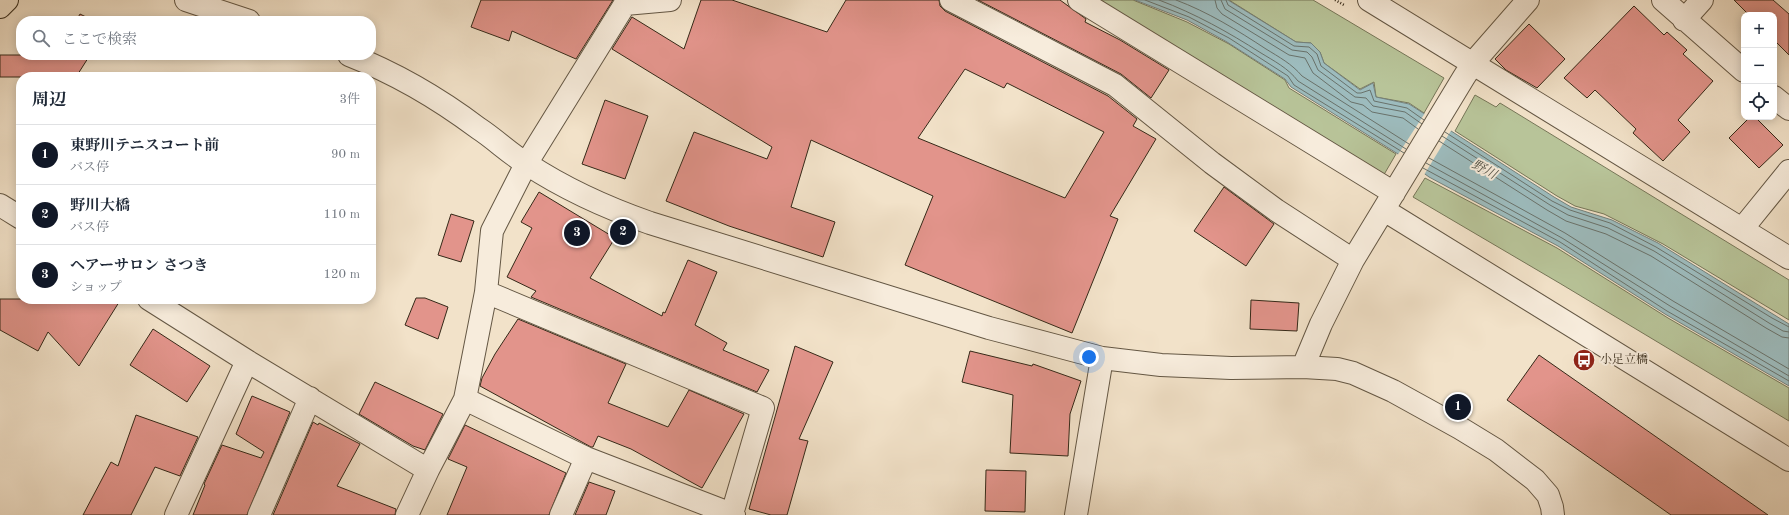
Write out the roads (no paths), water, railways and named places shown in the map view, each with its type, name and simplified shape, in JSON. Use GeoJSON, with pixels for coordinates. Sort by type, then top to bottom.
{"type":"FeatureCollection","features":[{"type":"Feature","properties":{"kind":"main road"},"geometry":{"type":"LineString","coordinates":[[0,7],[7,0]]}},
{"type":"Feature","properties":{"kind":"street"},"geometry":{"type":"LineString","coordinates":[[186,0],[234,16]]}},
{"type":"Feature","properties":{"kind":"street"},"geometry":{"type":"LineString","coordinates":[[407,515],[464,400],[486,292],[492,231],[526,164],[626,4],[670,0]]}},
{"type":"Feature","properties":{"kind":"street"},"geometry":{"type":"LineString","coordinates":[[951,0],[1114,85],[1212,163],[1276,210],[1353,260]]}},
{"type":"Feature","properties":{"kind":"street"},"geometry":{"type":"LineString","coordinates":[[1079,0],[1392,197],[1789,460]]}},
{"type":"Feature","properties":{"kind":"street"},"geometry":{"type":"LineString","coordinates":[[1369,0],[1789,258]]}},
{"type":"Feature","properties":{"kind":"street"},"geometry":{"type":"LineString","coordinates":[[1303,367],[1321,324],[1353,260],[1473,63],[1528,0]]}},
{"type":"Feature","properties":{"kind":"street"},"geometry":{"type":"LineString","coordinates":[[1663,0],[1741,68]]}},
{"type":"Feature","properties":{"kind":"street"},"geometry":{"type":"LineString","coordinates":[[1684,20],[1702,0]]}},
{"type":"Feature","properties":{"kind":"street"},"geometry":{"type":"LineString","coordinates":[[361,60],[386,71],[423,91],[478,127],[526,164],[601,205],[650,223],[989,328],[1102,358],[1161,365],[1230,368],[1303,367],[1337,369],[1353,373],[1393,391],[1496,450],[1535,480],[1548,495],[1553,515]]}},
{"type":"Feature","properties":{"kind":"street"},"geometry":{"type":"LineString","coordinates":[[1777,99],[1789,109]]}},
{"type":"Feature","properties":{"kind":"street"},"geometry":{"type":"LineString","coordinates":[[1742,229],[1789,170]]}},
{"type":"Feature","properties":{"kind":"street"},"geometry":{"type":"LineString","coordinates":[[0,205],[16,215]]}},
{"type":"Feature","properties":{"kind":"street"},"geometry":{"type":"LineString","coordinates":[[464,400],[586,458],[733,514],[763,408],[486,292]]}},
{"type":"Feature","properties":{"kind":"street"},"geometry":{"type":"LineString","coordinates":[[157,304],[247,361],[428,470]]}},
{"type":"Feature","properties":{"kind":"street"},"geometry":{"type":"LineString","coordinates":[[1076,515],[1102,358]]}},
{"type":"Feature","properties":{"kind":"street"},"geometry":{"type":"LineString","coordinates":[[176,515],[247,361]]}},
{"type":"Feature","properties":{"kind":"street"},"geometry":{"type":"LineString","coordinates":[[258,515],[310,398]]}},
{"type":"Feature","properties":{"kind":"street"},"geometry":{"type":"LineString","coordinates":[[561,515],[586,458]]}},
{"type":"Feature","properties":{"kind":"water","name":"野川"},"geometry":{"type":"Polygon","coordinates":[[[1135,0],[1228,0],[1296,42],[1311,43],[1320,52],[1324,63],[1360,90],[1373,83],[1376,97],[1409,104],[1571,207],[1612,220],[1658,243],[1789,324],[1789,386],[1665,314],[1558,246],[1429,177],[1398,154],[1291,87],[1285,79],[1227,42],[1187,20],[1135,0]]]}},
{"type":"Feature","properties":{"kind":"place","name":"野川大橋"},"geometry":{"type":"Point","coordinates":[623,232]}},
{"type":"Feature","properties":{"kind":"place","name":"ヘアーサロン さつき"},"geometry":{"type":"Point","coordinates":[577,233]}},
{"type":"Feature","properties":{"kind":"place","name":"小足立橋"},"geometry":{"type":"Point","coordinates":[1584,360]}},
{"type":"Feature","properties":{"kind":"place","name":"東野川テニスコート前"},"geometry":{"type":"Point","coordinates":[1458,407]}}]}
